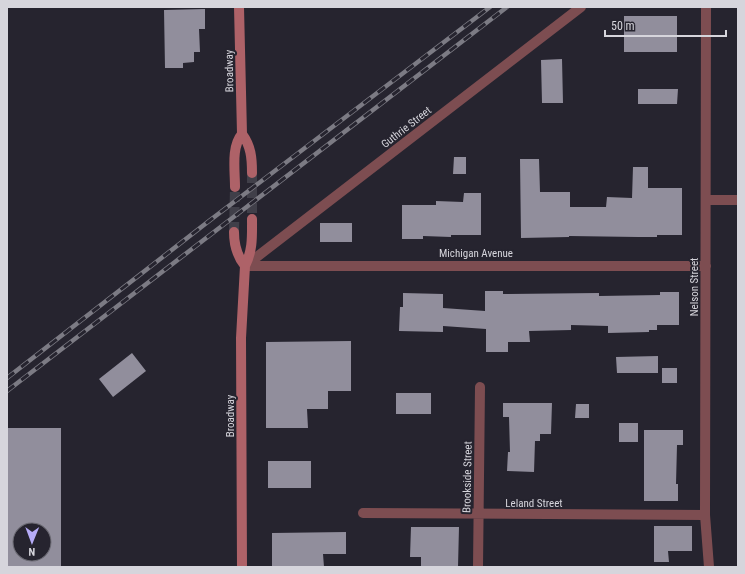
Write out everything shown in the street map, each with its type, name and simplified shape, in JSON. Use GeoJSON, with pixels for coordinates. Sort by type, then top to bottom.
{"type":"FeatureCollection","features":[{"type":"Feature","properties":{"kind":"main road","name":"Broadway"},"geometry":{"type":"LineString","coordinates":[[239,7],[242,134],[251,151],[252,173]]}},
{"type":"Feature","properties":{"kind":"main road","name":"Broadway"},"geometry":{"type":"LineString","coordinates":[[235,187],[236,145],[238,138],[242,134]]}},
{"type":"Feature","properties":{"kind":"main road","name":"Broadway"},"geometry":{"type":"LineString","coordinates":[[242,567],[241,338],[245,266],[250,257],[252,219]]}},
{"type":"Feature","properties":{"kind":"main road"},"geometry":{"type":"LineString","coordinates":[[234,232],[235,247],[240,260],[245,266]]}},
{"type":"Feature","properties":{"kind":"street","name":"Guthrie Street"},"geometry":{"type":"LineString","coordinates":[[245,266],[581,7]]}},
{"type":"Feature","properties":{"kind":"street","name":"Nelson Street"},"geometry":{"type":"LineString","coordinates":[[706,7],[707,200],[705,515],[709,567]]}},
{"type":"Feature","properties":{"kind":"street"},"geometry":{"type":"LineString","coordinates":[[707,200],[738,200]]}},
{"type":"Feature","properties":{"kind":"street","name":"Michigan Avenue"},"geometry":{"type":"LineString","coordinates":[[245,266],[706,266]]}},
{"type":"Feature","properties":{"kind":"street","name":"Brookside Street"},"geometry":{"type":"LineString","coordinates":[[478,567],[480,388]]}},
{"type":"Feature","properties":{"kind":"street","name":"Leland Street"},"geometry":{"type":"LineString","coordinates":[[363,513],[478,515],[705,515]]}},
{"type":"Feature","properties":{"kind":"building"},"geometry":{"type":"Polygon","coordinates":[[[205,9],[205,29],[199,29],[200,52],[194,52],[194,62],[183,63],[183,68],[165,68],[164,10],[205,9]]]}},
{"type":"Feature","properties":{"kind":"building"},"geometry":{"type":"Polygon","coordinates":[[[624,16],[677,16],[677,52],[624,52],[624,16]]]}},
{"type":"Feature","properties":{"kind":"building"},"geometry":{"type":"Polygon","coordinates":[[[562,59],[563,103],[542,103],[541,60],[562,59]]]}},
{"type":"Feature","properties":{"kind":"building"},"geometry":{"type":"Polygon","coordinates":[[[638,89],[678,89],[677,104],[638,104],[638,89]]]}},
{"type":"Feature","properties":{"kind":"building"},"geometry":{"type":"Polygon","coordinates":[[[454,157],[466,157],[466,174],[453,174],[454,157]]]}},
{"type":"Feature","properties":{"kind":"building"},"geometry":{"type":"Polygon","coordinates":[[[520,159],[539,159],[540,192],[570,192],[570,207],[606,207],[607,197],[632,198],[633,167],[648,167],[648,188],[682,188],[682,235],[657,235],[657,237],[569,236],[521,238],[520,159]]]}},
{"type":"Feature","properties":{"kind":"building"},"geometry":{"type":"Polygon","coordinates":[[[464,193],[481,193],[481,235],[451,235],[451,237],[423,236],[423,239],[402,239],[402,205],[436,205],[436,201],[463,202],[464,193]]]}},
{"type":"Feature","properties":{"kind":"building"},"geometry":{"type":"Polygon","coordinates":[[[320,223],[352,223],[352,242],[320,242],[320,223]]]}},
{"type":"Feature","properties":{"kind":"building"},"geometry":{"type":"Polygon","coordinates":[[[485,291],[503,291],[503,294],[599,293],[599,296],[660,295],[660,292],[679,292],[679,325],[657,325],[657,330],[649,330],[649,332],[608,333],[608,326],[571,325],[571,330],[529,331],[530,342],[508,342],[508,352],[486,352],[486,329],[443,326],[443,332],[399,331],[400,307],[403,307],[403,293],[443,294],[443,308],[485,311],[485,291]]]}},
{"type":"Feature","properties":{"kind":"building"},"geometry":{"type":"Polygon","coordinates":[[[351,341],[351,391],[328,391],[328,409],[307,409],[308,428],[266,428],[266,342],[351,341]]]}},
{"type":"Feature","properties":{"kind":"building"},"geometry":{"type":"Polygon","coordinates":[[[132,353],[146,371],[113,397],[99,379],[132,353]]]}},
{"type":"Feature","properties":{"kind":"building"},"geometry":{"type":"Polygon","coordinates":[[[658,356],[658,373],[617,373],[616,357],[658,356]]]}},
{"type":"Feature","properties":{"kind":"building"},"geometry":{"type":"Polygon","coordinates":[[[662,368],[677,368],[677,383],[662,383],[662,368]]]}},
{"type":"Feature","properties":{"kind":"building"},"geometry":{"type":"Polygon","coordinates":[[[396,393],[431,393],[431,414],[396,414],[396,393]]]}},
{"type":"Feature","properties":{"kind":"building"},"geometry":{"type":"Polygon","coordinates":[[[503,403],[552,403],[551,434],[540,434],[540,441],[535,441],[534,472],[507,471],[508,452],[510,452],[509,417],[503,417],[503,403]]]}},
{"type":"Feature","properties":{"kind":"building"},"geometry":{"type":"Polygon","coordinates":[[[576,404],[589,404],[589,418],[575,418],[576,404]]]}},
{"type":"Feature","properties":{"kind":"building"},"geometry":{"type":"Polygon","coordinates":[[[619,423],[638,423],[638,442],[619,442],[619,423]]]}},
{"type":"Feature","properties":{"kind":"building"},"geometry":{"type":"Polygon","coordinates":[[[7,428],[61,428],[61,567],[7,567],[7,428]]]}},
{"type":"Feature","properties":{"kind":"building"},"geometry":{"type":"Polygon","coordinates":[[[644,430],[683,430],[683,445],[677,445],[676,484],[678,484],[678,501],[644,501],[644,430]]]}},
{"type":"Feature","properties":{"kind":"building"},"geometry":{"type":"Polygon","coordinates":[[[268,461],[311,461],[311,488],[268,488],[268,461]]]}},
{"type":"Feature","properties":{"kind":"building"},"geometry":{"type":"Polygon","coordinates":[[[654,526],[692,526],[692,551],[668,551],[669,562],[654,562],[654,526]]]}},
{"type":"Feature","properties":{"kind":"building"},"geometry":{"type":"Polygon","coordinates":[[[411,527],[459,527],[458,567],[421,567],[421,557],[410,557],[411,527]]]}},
{"type":"Feature","properties":{"kind":"building"},"geometry":{"type":"Polygon","coordinates":[[[346,532],[346,554],[323,554],[324,567],[272,567],[272,533],[346,532]]]}},
{"type":"Feature","properties":{"kind":"tunnel"},"geometry":{"type":"LineString","coordinates":[[252,173],[252,219]]}},
{"type":"Feature","properties":{"kind":"tunnel"},"geometry":{"type":"LineString","coordinates":[[234,232],[235,187]]}},
{"type":"Feature","properties":{"kind":"railway"},"geometry":{"type":"LineString","coordinates":[[7,378],[209,221],[490,7]]}},
{"type":"Feature","properties":{"kind":"railway"},"geometry":{"type":"LineString","coordinates":[[7,391],[507,7]]}}]}
